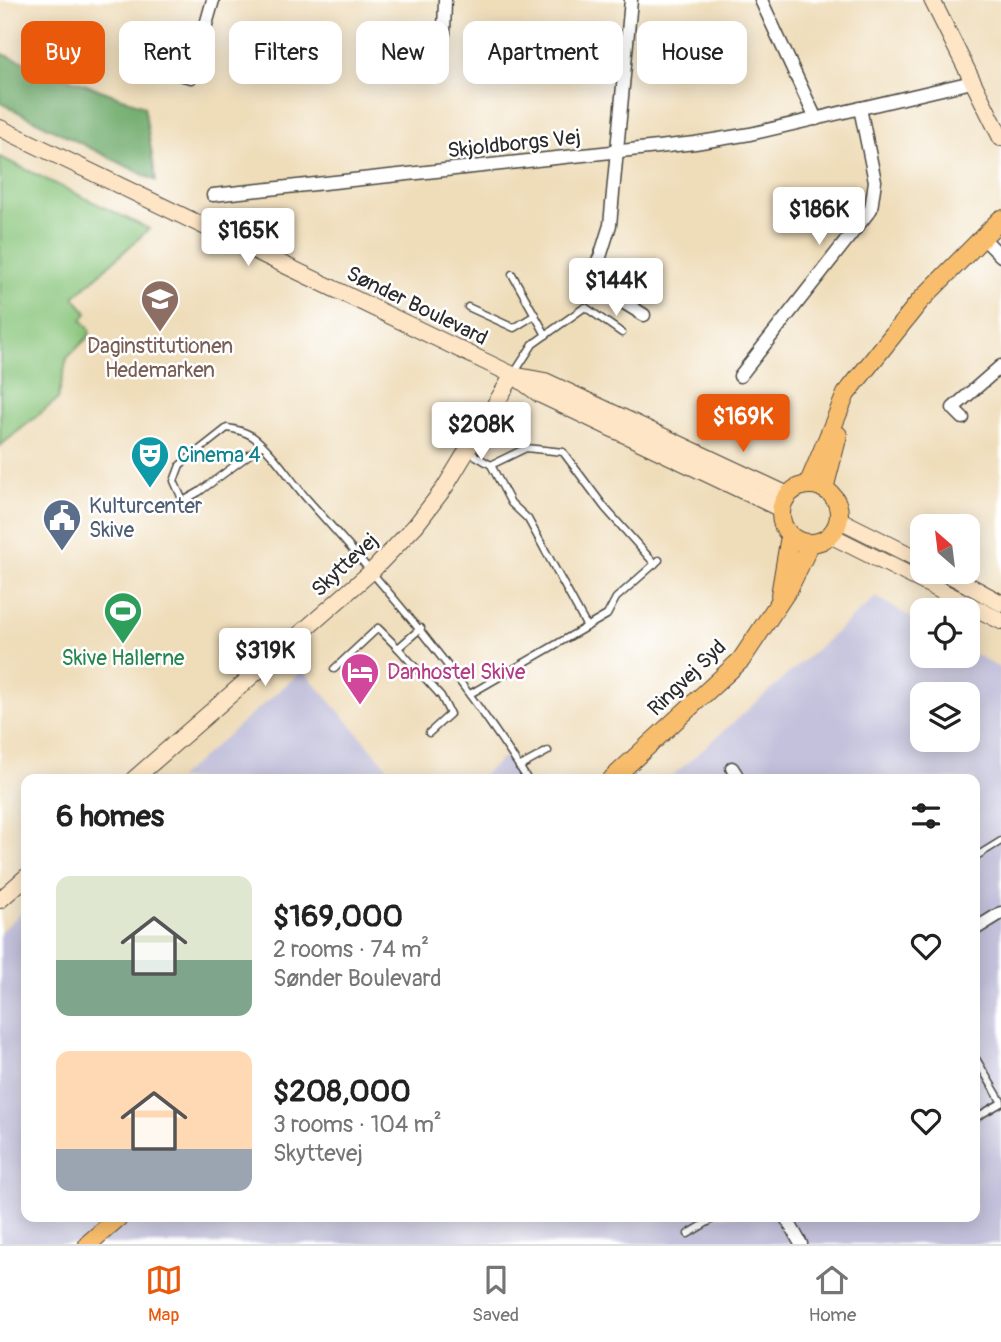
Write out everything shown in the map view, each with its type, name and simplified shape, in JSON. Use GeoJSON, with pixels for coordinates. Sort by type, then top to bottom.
{"type":"FeatureCollection","features":[{"type":"Feature","properties":{"kind":"main road"},"geometry":{"type":"LineString","coordinates":[[816,487],[836,502],[834,527],[810,544],[790,536],[782,524],[784,502],[816,487],[856,383],[920,300],[1001,219]]}},
{"type":"Feature","properties":{"kind":"main road","name":"Ringvej Syd"},"geometry":{"type":"LineString","coordinates":[[780,598],[790,536]]}},
{"type":"Feature","properties":{"kind":"main road","name":"Ringvej Syd"},"geometry":{"type":"LineString","coordinates":[[617,774],[714,688],[741,660],[763,631],[780,598],[789,589],[810,544]]}},
{"type":"Feature","properties":{"kind":"main road"},"geometry":{"type":"LineString","coordinates":[[89,1244],[113,1222]]}},
{"type":"Feature","properties":{"kind":"street"},"geometry":{"type":"LineString","coordinates":[[207,21],[213,0]]}},
{"type":"Feature","properties":{"kind":"street"},"geometry":{"type":"LineString","coordinates":[[444,21],[445,0]]}},
{"type":"Feature","properties":{"kind":"street"},"geometry":{"type":"LineString","coordinates":[[579,294],[600,257],[610,225],[631,0]]}},
{"type":"Feature","properties":{"kind":"street"},"geometry":{"type":"LineString","coordinates":[[761,0],[816,119]]}},
{"type":"Feature","properties":{"kind":"street"},"geometry":{"type":"LineString","coordinates":[[932,0],[1001,138]]}},
{"type":"Feature","properties":{"kind":"street","name":"Skjoldborgs Vej"},"geometry":{"type":"LineString","coordinates":[[214,195],[695,143],[816,119],[972,82]]}},
{"type":"Feature","properties":{"kind":"street"},"geometry":{"type":"LineString","coordinates":[[740,376],[870,209],[875,181],[860,108]]}},
{"type":"Feature","properties":{"kind":"street","name":"Sønder Boulevard"},"geometry":{"type":"LineString","coordinates":[[0,128],[513,375],[539,394],[784,502]]}},
{"type":"Feature","properties":{"kind":"street"},"geometry":{"type":"LineString","coordinates":[[982,237],[1001,256]]}},
{"type":"Feature","properties":{"kind":"street"},"geometry":{"type":"LineString","coordinates":[[587,280],[644,316]]}},
{"type":"Feature","properties":{"kind":"street"},"geometry":{"type":"LineString","coordinates":[[962,418],[953,408],[1001,366]]}},
{"type":"Feature","properties":{"kind":"street","name":"Skyttevej"},"geometry":{"type":"LineString","coordinates":[[140,774],[372,571],[431,508],[513,375]]}},
{"type":"Feature","properties":{"kind":"street"},"geometry":{"type":"LineString","coordinates":[[834,527],[910,556]]}},
{"type":"Feature","properties":{"kind":"street"},"geometry":{"type":"LineString","coordinates":[[834,527],[1001,621]]}},
{"type":"Feature","properties":{"kind":"street"},"geometry":{"type":"LineString","coordinates":[[966,584],[1001,603]]}},
{"type":"Feature","properties":{"kind":"street"},"geometry":{"type":"LineString","coordinates":[[0,900],[21,881]]}},
{"type":"Feature","properties":{"kind":"street"},"geometry":{"type":"LineString","coordinates":[[980,926],[1001,913]]}},
{"type":"Feature","properties":{"kind":"street"},"geometry":{"type":"LineString","coordinates":[[788,1222],[801,1244]]}},
{"type":"Feature","properties":{"kind":"lane"},"geometry":{"type":"LineString","coordinates":[[512,274],[547,335]]}},
{"type":"Feature","properties":{"kind":"lane"},"geometry":{"type":"LineString","coordinates":[[468,307],[514,328],[535,315]]}},
{"type":"Feature","properties":{"kind":"lane"},"geometry":{"type":"LineString","coordinates":[[513,375],[533,344],[585,307],[622,332]]}},
{"type":"Feature","properties":{"kind":"lane"},"geometry":{"type":"LineString","coordinates":[[261,446],[200,492],[183,501],[174,481],[175,472],[227,428],[253,437],[261,446],[372,571],[421,628],[524,774]]}},
{"type":"Feature","properties":{"kind":"lane"},"geometry":{"type":"LineString","coordinates":[[470,694],[607,615],[616,598],[657,562],[605,508],[564,452],[526,448],[491,466]]}},
{"type":"Feature","properties":{"kind":"lane"},"geometry":{"type":"LineString","coordinates":[[467,451],[491,466],[511,503],[528,519],[587,627]]}},
{"type":"Feature","properties":{"kind":"lane"},"geometry":{"type":"LineString","coordinates":[[334,669],[378,628],[441,696],[450,714],[429,733]]}},
{"type":"Feature","properties":{"kind":"lane"},"geometry":{"type":"LineString","coordinates":[[398,648],[421,628]]}},
{"type":"Feature","properties":{"kind":"lane"},"geometry":{"type":"LineString","coordinates":[[519,767],[548,751]]}},
{"type":"Feature","properties":{"kind":"lane"},"geometry":{"type":"LineString","coordinates":[[980,854],[1001,841]]}},
{"type":"Feature","properties":{"kind":"lane"},"geometry":{"type":"LineString","coordinates":[[980,1066],[1001,1102],[980,1115]]}},
{"type":"Feature","properties":{"kind":"lane"},"geometry":{"type":"LineString","coordinates":[[688,1234],[708,1222]]}},
{"type":"Feature","properties":{"kind":"shaded area"},"geometry":{"type":"Polygon","coordinates":[[[876,597],[910,617],[910,668],[980,668],[980,657],[1001,669],[1001,1244],[0,1244],[0,932],[21,913],[21,1222],[980,1222],[980,774],[675,774],[876,597]]]}},
{"type":"Feature","properties":{"kind":"shaded area"},"geometry":{"type":"Polygon","coordinates":[[[303,670],[394,774],[183,774],[303,670]]]}},
{"type":"Feature","properties":{"kind":"shaded area"},"geometry":{"type":"Polygon","coordinates":[[[505,756],[520,774],[484,774],[505,756]]]}},
{"type":"Feature","properties":{"kind":"green space"},"geometry":{"type":"Polygon","coordinates":[[[0,53],[21,61],[21,84],[84,84],[144,106],[156,181],[0,103],[0,53]]]}},
{"type":"Feature","properties":{"kind":"green space"},"geometry":{"type":"Polygon","coordinates":[[[0,157],[149,229],[74,297],[87,313],[82,320],[90,330],[89,336],[67,358],[58,399],[0,446],[0,157]]]}},
{"type":"Feature","properties":{"kind":"place","name":"Daginstitutionen Hedemarken"},"geometry":{"type":"Point","coordinates":[160,333]}},
{"type":"Feature","properties":{"kind":"place","name":"Cinema 4"},"geometry":{"type":"Point","coordinates":[150,489]}},
{"type":"Feature","properties":{"kind":"place","name":"Kulturcenter Skive"},"geometry":{"type":"Point","coordinates":[62,552]}},
{"type":"Feature","properties":{"kind":"place","name":"Skive Hallerne"},"geometry":{"type":"Point","coordinates":[123,645]}},
{"type":"Feature","properties":{"kind":"place","name":"Danhostel Skive"},"geometry":{"type":"Point","coordinates":[360,706]}}]}
